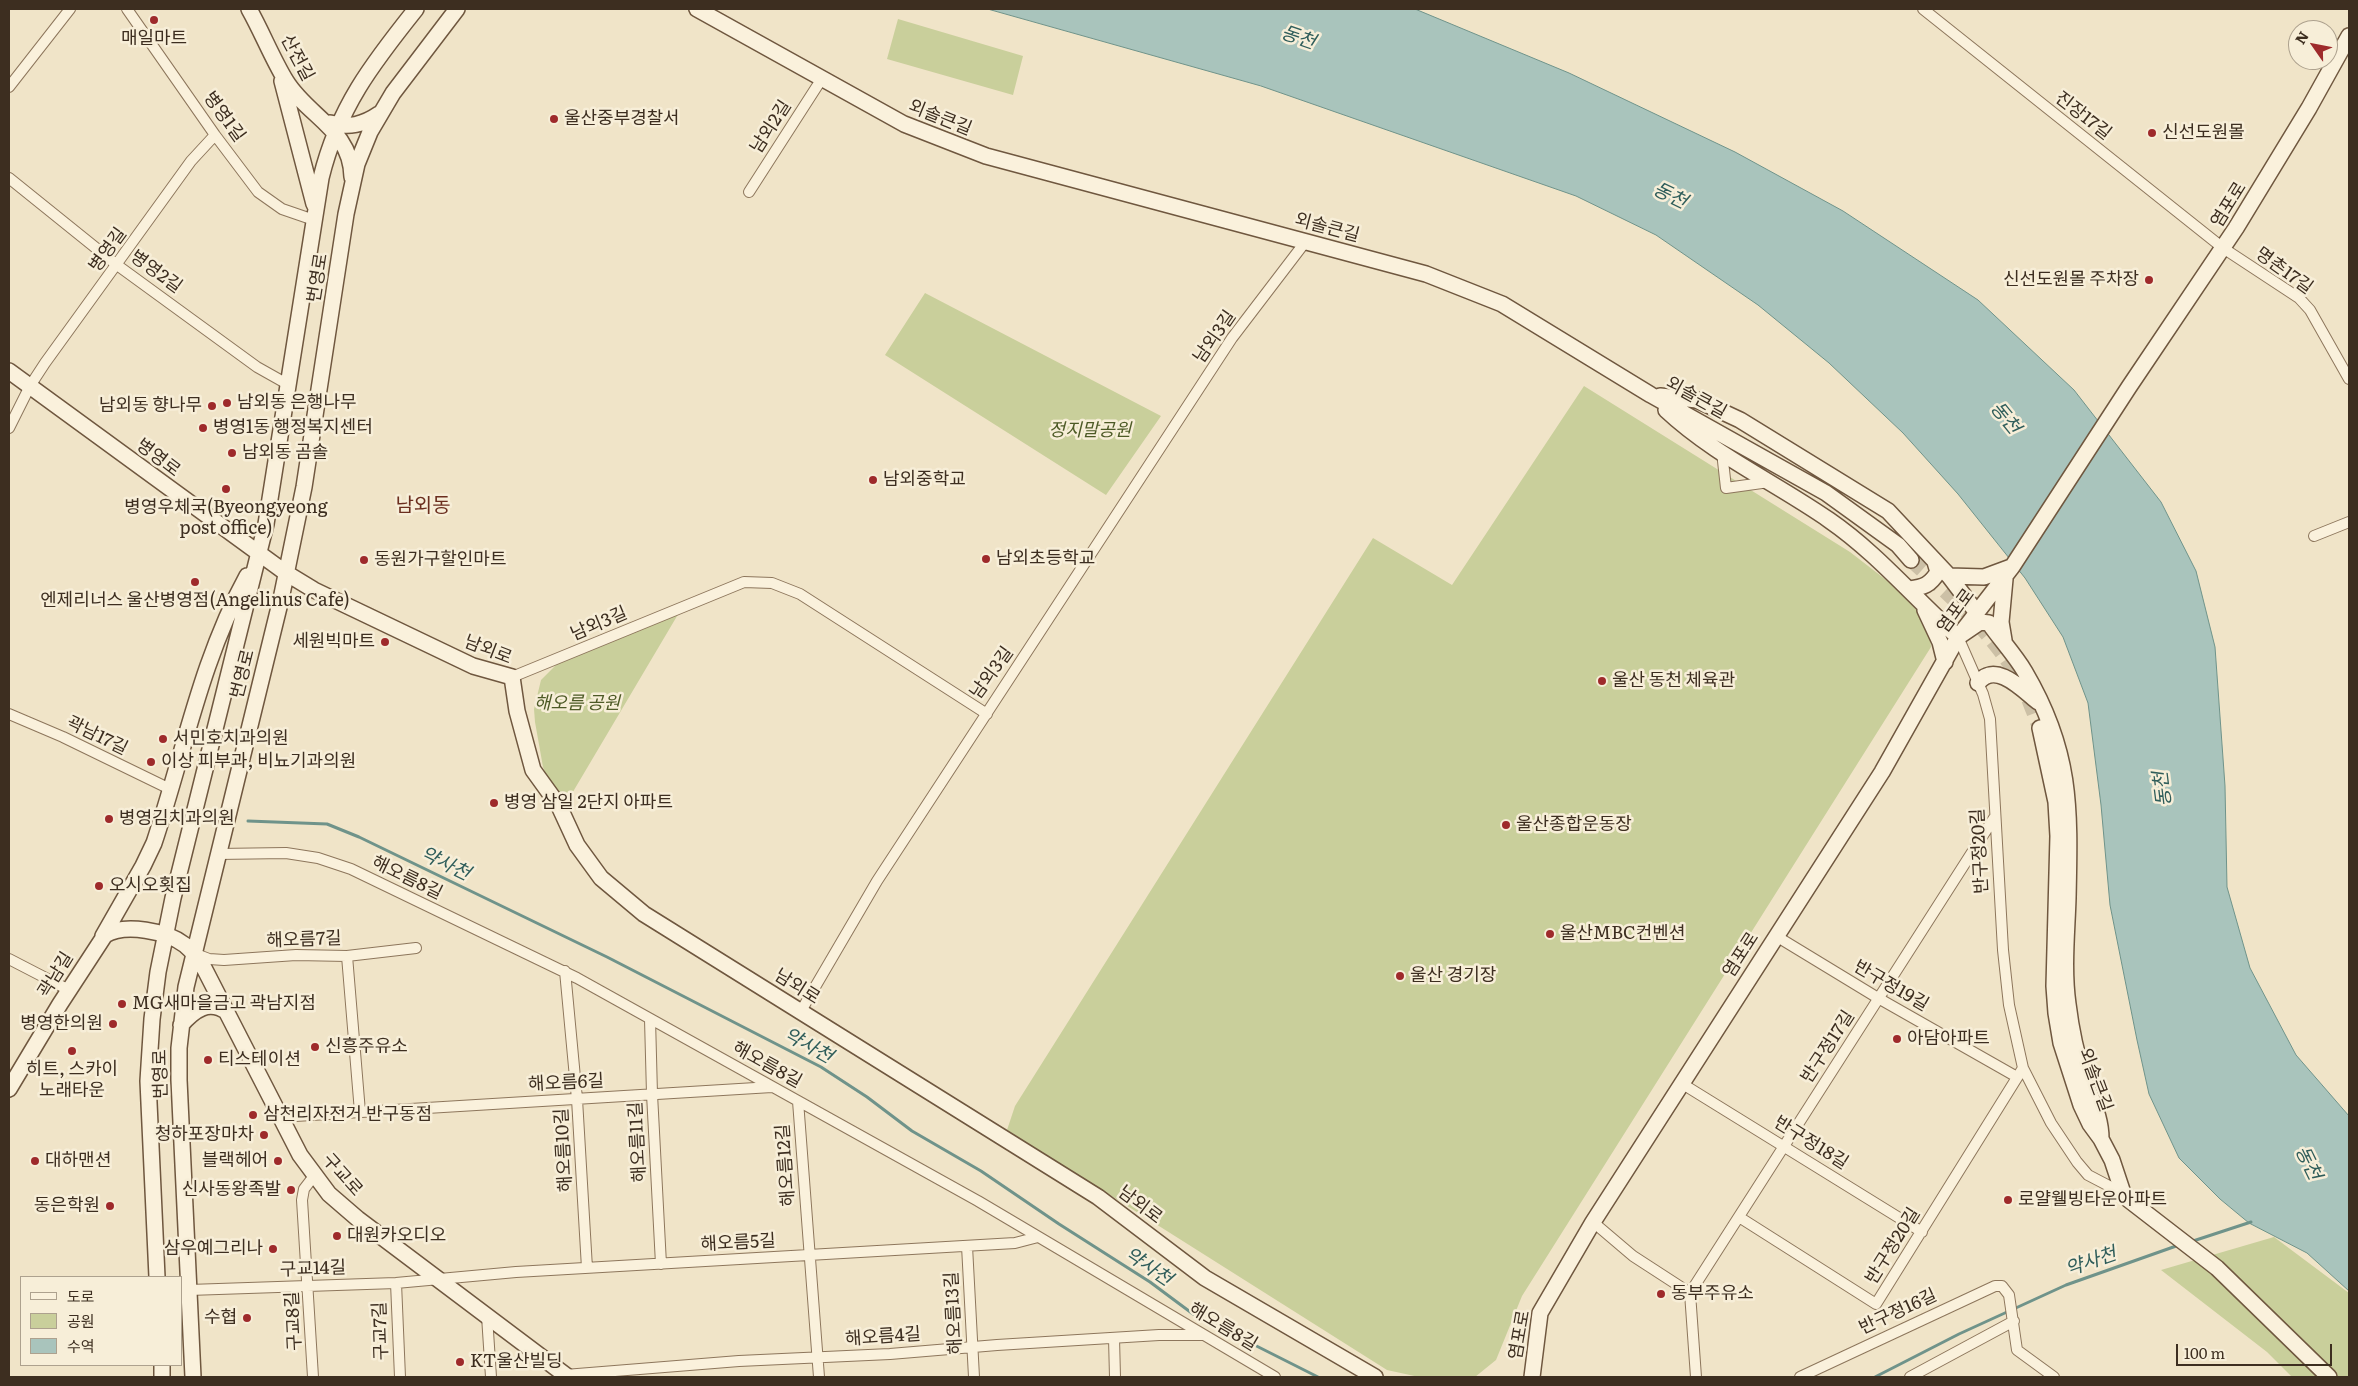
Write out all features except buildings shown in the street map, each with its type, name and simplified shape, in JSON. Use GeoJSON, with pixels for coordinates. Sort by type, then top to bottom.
{"type":"FeatureCollection","features":[{"type":"Feature","properties":{"kind":"main road","name":"산전길"},"geometry":{"type":"LineString","coordinates":[[249,9],[296,96],[320,118],[336,128]]}},
{"type":"Feature","properties":{"kind":"main road","name":"번영로"},"geometry":{"type":"LineString","coordinates":[[158,1276],[148,1081],[152,1019],[164,935],[259,555],[321,178],[336,128],[365,76],[416,9]]}},
{"type":"Feature","properties":{"kind":"main road","name":"번영로"},"geometry":{"type":"LineString","coordinates":[[193,1377],[179,1080],[181,1024],[193,952],[286,573],[304,487],[351,188],[365,143],[380,112],[457,9]]}},
{"type":"Feature","properties":{"kind":"main road","name":"외솔큰길"},"geometry":{"type":"LineString","coordinates":[[696,9],[821,80],[904,124],[986,156],[1426,274],[1502,304],[1651,395],[1826,493],[1898,545],[1911,560]]}},
{"type":"Feature","properties":{"kind":"main road","name":"염포로"},"geometry":{"type":"LineString","coordinates":[[1532,1377],[1540,1313],[1593,1222],[1882,772],[1958,637],[2009,570],[2129,387],[2224,248],[2294,133],[2349,36]]}},
{"type":"Feature","properties":{"kind":"main road"},"geometry":{"type":"LineString","coordinates":[[277,63],[315,215]]}},
{"type":"Feature","properties":{"kind":"main road"},"geometry":{"type":"LineString","coordinates":[[351,188],[352,174],[347,152],[336,128],[363,124],[380,112]]}},
{"type":"Feature","properties":{"kind":"main road","name":"병영로"},"geometry":{"type":"LineString","coordinates":[[9,371],[286,573]]}},
{"type":"Feature","properties":{"kind":"main road"},"geometry":{"type":"LineString","coordinates":[[1651,395],[1684,427],[1831,521],[1910,589],[1922,604],[1958,637],[1984,621],[1989,623],[2024,670],[2055,734],[2064,766],[2069,802],[2068,1001],[2074,1041],[2084,1078],[2100,1117],[2101,1139]]}},
{"type":"Feature","properties":{"kind":"main road"},"geometry":{"type":"LineString","coordinates":[[1651,395],[1697,400],[1740,420],[1888,511],[1949,576],[1977,613]]}},
{"type":"Feature","properties":{"kind":"main road"},"geometry":{"type":"LineString","coordinates":[[99,943],[143,866],[154,842],[210,658],[226,618],[259,555]]}},
{"type":"Feature","properties":{"kind":"main road"},"geometry":{"type":"LineString","coordinates":[[1910,589],[1925,586],[1932,581],[1938,572],[1935,562]]}},
{"type":"Feature","properties":{"kind":"main road"},"geometry":{"type":"LineString","coordinates":[[1949,576],[1984,577],[2009,570],[2001,622],[2006,647]]}},
{"type":"Feature","properties":{"kind":"main road","name":"남외로"},"geometry":{"type":"LineString","coordinates":[[286,573],[314,590],[479,669],[512,677],[517,710],[533,770],[559,806],[577,845],[601,878],[644,914],[1098,1197],[1205,1278],[1375,1377]]}},
{"type":"Feature","properties":{"kind":"main road"},"geometry":{"type":"LineString","coordinates":[[1922,604],[1940,642],[1945,662]]}},
{"type":"Feature","properties":{"kind":"main road"},"geometry":{"type":"LineString","coordinates":[[1978,683],[1988,674],[2001,675],[2042,704]]}},
{"type":"Feature","properties":{"kind":"main road","name":"외솔큰길"},"geometry":{"type":"LineString","coordinates":[[2040,728],[2057,811],[2054,986],[2056,1013],[2061,1043],[2081,1105],[2112,1160],[2124,1193],[2129,1200],[2217,1268],[2329,1377]]}},
{"type":"Feature","properties":{"kind":"main road","name":"곽남길"},"geometry":{"type":"LineString","coordinates":[[9,1089],[99,943],[113,930],[122,928],[164,935]]}},
{"type":"Feature","properties":{"kind":"main road","name":"구교로"},"geometry":{"type":"LineString","coordinates":[[164,935],[175,939],[193,952],[213,982],[279,1117],[314,1176],[329,1194],[358,1219],[566,1376]]}},
{"type":"Feature","properties":{"kind":"main road"},"geometry":{"type":"LineString","coordinates":[[181,1024],[192,1013],[204,1006],[217,1006],[227,1012]]}},
{"type":"Feature","properties":{"kind":"street"},"geometry":{"type":"LineString","coordinates":[[9,88],[70,9]]}},
{"type":"Feature","properties":{"kind":"street","name":"병영1길"},"geometry":{"type":"LineString","coordinates":[[127,9],[258,192],[282,209],[315,215]]}},
{"type":"Feature","properties":{"kind":"street","name":"진장17길"},"geometry":{"type":"LineString","coordinates":[[1924,9],[2224,248]]}},
{"type":"Feature","properties":{"kind":"street","name":"남외2길"},"geometry":{"type":"LineString","coordinates":[[749,192],[821,80]]}},
{"type":"Feature","properties":{"kind":"street","name":"병영길"},"geometry":{"type":"LineString","coordinates":[[9,428],[30,386],[191,161],[216,135]]}},
{"type":"Feature","properties":{"kind":"street","name":"병영2길"},"geometry":{"type":"LineString","coordinates":[[9,178],[117,265],[257,367],[288,385]]}},
{"type":"Feature","properties":{"kind":"street","name":"남외3길"},"geometry":{"type":"LineString","coordinates":[[512,677],[744,582],[772,583],[800,594],[987,714],[1232,338],[1306,241]]}},
{"type":"Feature","properties":{"kind":"street","name":"명촌17길"},"geometry":{"type":"LineString","coordinates":[[2224,248],[2299,298],[2310,310],[2349,379]]}},
{"type":"Feature","properties":{"kind":"street"},"geometry":{"type":"LineString","coordinates":[[1722,452],[1726,488],[1770,482]]}},
{"type":"Feature","properties":{"kind":"street"},"geometry":{"type":"LineString","coordinates":[[2314,536],[2349,522]]}},
{"type":"Feature","properties":{"kind":"street","name":"반구정20길"},"geometry":{"type":"LineString","coordinates":[[1958,637],[1978,683],[1990,719],[2002,950],[2020,1072],[2077,1162],[2088,1175],[2111,1187]]}},
{"type":"Feature","properties":{"kind":"street","name":"곽남17길"},"geometry":{"type":"LineString","coordinates":[[9,714],[63,737],[170,790]]}},
{"type":"Feature","properties":{"kind":"street"},"geometry":{"type":"LineString","coordinates":[[801,1011],[877,881],[987,714]]}},
{"type":"Feature","properties":{"kind":"street","name":"반구정17길"},"geometry":{"type":"LineString","coordinates":[[1690,1293],[1994,818]]}},
{"type":"Feature","properties":{"kind":"street","name":"해오름8길"},"geometry":{"type":"LineString","coordinates":[[218,854],[286,853],[326,860],[351,869],[565,971],[1038,1237],[1275,1377]]}},
{"type":"Feature","properties":{"kind":"street","name":"반구정19길"},"geometry":{"type":"LineString","coordinates":[[1776,936],[1878,998],[2020,1072]]}},
{"type":"Feature","properties":{"kind":"street","name":"해오름7길"},"geometry":{"type":"LineString","coordinates":[[193,952],[209,959],[224,960],[296,955],[347,956],[416,948]]}},
{"type":"Feature","properties":{"kind":"street"},"geometry":{"type":"LineString","coordinates":[[347,956],[360,1112]]}},
{"type":"Feature","properties":{"kind":"street"},"geometry":{"type":"LineString","coordinates":[[9,959],[69,990]]}},
{"type":"Feature","properties":{"kind":"street","name":"해오름10길"},"geometry":{"type":"LineString","coordinates":[[565,971],[577,1099],[587,1268]]}},
{"type":"Feature","properties":{"kind":"street","name":"해오름11길"},"geometry":{"type":"LineString","coordinates":[[650,1019],[661,1264]]}},
{"type":"Feature","properties":{"kind":"street","name":"반구정20길"},"geometry":{"type":"LineString","coordinates":[[1739,1217],[1876,1304],[2020,1072]]}},
{"type":"Feature","properties":{"kind":"street","name":"반구정18길"},"geometry":{"type":"LineString","coordinates":[[1681,1083],[1922,1232]]}},
{"type":"Feature","properties":{"kind":"street","name":"해오름6길"},"geometry":{"type":"LineString","coordinates":[[279,1117],[773,1087]]}},
{"type":"Feature","properties":{"kind":"street","name":"해오름12길"},"geometry":{"type":"LineString","coordinates":[[798,1101],[819,1377]]}},
{"type":"Feature","properties":{"kind":"street","name":"구교8길"},"geometry":{"type":"LineString","coordinates":[[313,1377],[302,1200],[304,1188],[314,1176]]}},
{"type":"Feature","properties":{"kind":"street"},"geometry":{"type":"LineString","coordinates":[[1593,1222],[1633,1256],[1690,1293],[1696,1377]]}},
{"type":"Feature","properties":{"kind":"street","name":"해오름5길"},"geometry":{"type":"LineString","coordinates":[[438,1280],[516,1272],[1015,1244],[1038,1237]]}},
{"type":"Feature","properties":{"kind":"street","name":"해오름13길"},"geometry":{"type":"LineString","coordinates":[[967,1246],[974,1377]]}},
{"type":"Feature","properties":{"kind":"street","name":"구교14길"},"geometry":{"type":"LineString","coordinates":[[189,1290],[438,1280]]}},
{"type":"Feature","properties":{"kind":"street","name":"구교7길"},"geometry":{"type":"LineString","coordinates":[[396,1283],[400,1377]]}},
{"type":"Feature","properties":{"kind":"street","name":"반구정16길"},"geometry":{"type":"LineString","coordinates":[[1800,1377],[1990,1287],[2002,1286],[2009,1295],[2014,1321]]}},
{"type":"Feature","properties":{"kind":"street"},"geometry":{"type":"LineString","coordinates":[[486,1316],[491,1377]]}},
{"type":"Feature","properties":{"kind":"street"},"geometry":{"type":"LineString","coordinates":[[1910,1377],[2014,1321],[2017,1350],[2054,1377]]}},
{"type":"Feature","properties":{"kind":"street","name":"해오름4길"},"geometry":{"type":"LineString","coordinates":[[566,1376],[739,1361],[1114,1338],[1204,1335]]}},
{"type":"Feature","properties":{"kind":"street"},"geometry":{"type":"LineString","coordinates":[[1114,1338],[1114,1377]]}},
{"type":"Feature","properties":{"kind":"green space"},"geometry":{"type":"Polygon","coordinates":[[[898,19],[1023,56],[1013,95],[887,59],[898,19]]]}},
{"type":"Feature","properties":{"kind":"green space","name":"정지말공원"},"geometry":{"type":"Polygon","coordinates":[[[925,293],[1161,416],[1106,495],[885,355],[925,293]]]}},
{"type":"Feature","properties":{"kind":"green space","name":"울산종합운동장"},"geometry":{"type":"Polygon","coordinates":[[[1584,386],[1850,552],[1903,593],[1918,610],[1930,636],[1931,647],[1522,1296],[1496,1360],[1475,1377],[1419,1377],[1387,1370],[1007,1130],[1015,1106],[1373,538],[1452,585],[1584,386]]]}},
{"type":"Feature","properties":{"kind":"green space","name":"해오름 공원"},"geometry":{"type":"Polygon","coordinates":[[[683,606],[561,812],[543,767],[535,722],[534,709],[541,680],[564,657],[683,606]]]}},
{"type":"Feature","properties":{"kind":"green space"},"geometry":{"type":"Polygon","coordinates":[[[2274,1237],[2349,1293],[2349,1377],[2292,1377],[2267,1352],[2161,1270],[2274,1237]]]}},
{"type":"Feature","properties":{"kind":"water","name":"동천"},"geometry":{"type":"Polygon","coordinates":[[[988,9],[1415,9],[1569,73],[1735,152],[1843,211],[1978,300],[2074,390],[2161,502],[2196,571],[2215,647],[2225,786],[2227,887],[2250,968],[2296,1055],[2349,1116],[2349,1291],[2307,1253],[2249,1223],[2220,1199],[2179,1158],[2149,1094],[2110,905],[2101,805],[2088,703],[2063,637],[2025,578],[1958,494],[1903,433],[1829,363],[1758,305],[1656,235],[1576,196],[1261,86],[988,9]]]}},
{"type":"Feature","properties":{"kind":"waterway","name":"약사천"},"geometry":{"type":"LineString","coordinates":[[248,821],[327,824],[359,837],[607,957],[821,1067],[867,1097],[912,1131],[981,1171],[1150,1282],[1193,1314],[1318,1377]]}},
{"type":"Feature","properties":{"kind":"waterway","name":"약사천"},"geometry":{"type":"LineString","coordinates":[[2190,1242],[2251,1222]]}},
{"type":"Feature","properties":{"kind":"waterway","name":"약사천"},"geometry":{"type":"LineString","coordinates":[[1875,1377],[1959,1334],[2066,1285],[2179,1245]]}},
{"type":"Feature","properties":{"kind":"tunnel"},"geometry":{"type":"LineString","coordinates":[[1911,560],[1970,615],[1997,646],[2022,685],[2040,728]]}},
{"type":"Feature","properties":{"kind":"place","name":"매일마트"},"geometry":{"type":"Point","coordinates":[154,20]}},
{"type":"Feature","properties":{"kind":"place","name":"울산중부경찰서"},"geometry":{"type":"Point","coordinates":[554,119]}},
{"type":"Feature","properties":{"kind":"place","name":"신선도원몰"},"geometry":{"type":"Point","coordinates":[2152,133]}},
{"type":"Feature","properties":{"kind":"place","name":"신선도원몰 주차장"},"geometry":{"type":"Point","coordinates":[2149,280]}},
{"type":"Feature","properties":{"kind":"place","name":"남외동 은행나무"},"geometry":{"type":"Point","coordinates":[227,403]}},
{"type":"Feature","properties":{"kind":"place","name":"남외동 향나무"},"geometry":{"type":"Point","coordinates":[212,406]}},
{"type":"Feature","properties":{"kind":"place","name":"병영1동 행정복지센터"},"geometry":{"type":"Point","coordinates":[203,428]}},
{"type":"Feature","properties":{"kind":"place","name":"남외동 곰솔"},"geometry":{"type":"Point","coordinates":[232,453]}},
{"type":"Feature","properties":{"kind":"place","name":"남외중학교"},"geometry":{"type":"Point","coordinates":[873,480]}},
{"type":"Feature","properties":{"kind":"place","name":"병영우체국(Byeongyeong post office)"},"geometry":{"type":"Point","coordinates":[226,489]}},
{"type":"Feature","properties":{"kind":"place","name":"남외초등학교"},"geometry":{"type":"Point","coordinates":[986,559]}},
{"type":"Feature","properties":{"kind":"place","name":"동원가구할인마트"},"geometry":{"type":"Point","coordinates":[364,560]}},
{"type":"Feature","properties":{"kind":"place","name":"엔제리너스 울산병영점(Angelinus Cafe)"},"geometry":{"type":"Point","coordinates":[195,582]}},
{"type":"Feature","properties":{"kind":"place","name":"세원빅마트"},"geometry":{"type":"Point","coordinates":[385,642]}},
{"type":"Feature","properties":{"kind":"place","name":"울산 동천 체육관"},"geometry":{"type":"Point","coordinates":[1602,681]}},
{"type":"Feature","properties":{"kind":"place","name":"서민호치과의원"},"geometry":{"type":"Point","coordinates":[163,739]}},
{"type":"Feature","properties":{"kind":"place","name":"이상 피부과, 비뇨기과의원"},"geometry":{"type":"Point","coordinates":[151,762]}},
{"type":"Feature","properties":{"kind":"place","name":"병영 삼일 2단지 아파트"},"geometry":{"type":"Point","coordinates":[494,803]}},
{"type":"Feature","properties":{"kind":"place","name":"병영김치과의원"},"geometry":{"type":"Point","coordinates":[109,819]}},
{"type":"Feature","properties":{"kind":"place","name":"울산종합운동장"},"geometry":{"type":"Point","coordinates":[1506,825]}},
{"type":"Feature","properties":{"kind":"place","name":"오시오횟집"},"geometry":{"type":"Point","coordinates":[99,886]}},
{"type":"Feature","properties":{"kind":"place","name":"울산MBC컨벤션"},"geometry":{"type":"Point","coordinates":[1550,934]}},
{"type":"Feature","properties":{"kind":"place","name":"울산 경기장"},"geometry":{"type":"Point","coordinates":[1400,976]}},
{"type":"Feature","properties":{"kind":"place","name":"MG새마을금고 곽남지점"},"geometry":{"type":"Point","coordinates":[122,1004]}},
{"type":"Feature","properties":{"kind":"place","name":"병영한의원"},"geometry":{"type":"Point","coordinates":[113,1024]}},
{"type":"Feature","properties":{"kind":"place","name":"아담아파트"},"geometry":{"type":"Point","coordinates":[1897,1039]}},
{"type":"Feature","properties":{"kind":"place","name":"신흥주유소"},"geometry":{"type":"Point","coordinates":[315,1047]}},
{"type":"Feature","properties":{"kind":"place","name":"히트, 스카이 노래타운"},"geometry":{"type":"Point","coordinates":[72,1051]}},
{"type":"Feature","properties":{"kind":"place","name":"티스테이션"},"geometry":{"type":"Point","coordinates":[208,1060]}},
{"type":"Feature","properties":{"kind":"place","name":"삼천리자전거 반구동점"},"geometry":{"type":"Point","coordinates":[253,1115]}},
{"type":"Feature","properties":{"kind":"place","name":"청하포장마차"},"geometry":{"type":"Point","coordinates":[264,1135]}},
{"type":"Feature","properties":{"kind":"place","name":"대하맨션"},"geometry":{"type":"Point","coordinates":[35,1161]}},
{"type":"Feature","properties":{"kind":"place","name":"블랙헤어"},"geometry":{"type":"Point","coordinates":[278,1161]}},
{"type":"Feature","properties":{"kind":"place","name":"신사동왕족발"},"geometry":{"type":"Point","coordinates":[291,1190]}},
{"type":"Feature","properties":{"kind":"place","name":"로얄웰빙타운아파트"},"geometry":{"type":"Point","coordinates":[2008,1200]}},
{"type":"Feature","properties":{"kind":"place","name":"동은학원"},"geometry":{"type":"Point","coordinates":[110,1206]}},
{"type":"Feature","properties":{"kind":"place","name":"대원카오디오"},"geometry":{"type":"Point","coordinates":[337,1236]}},
{"type":"Feature","properties":{"kind":"place","name":"삼우예그리나"},"geometry":{"type":"Point","coordinates":[273,1249]}},
{"type":"Feature","properties":{"kind":"place","name":"동부주유소"},"geometry":{"type":"Point","coordinates":[1661,1294]}},
{"type":"Feature","properties":{"kind":"place","name":"수협"},"geometry":{"type":"Point","coordinates":[247,1318]}},
{"type":"Feature","properties":{"kind":"place","name":"KT울산빌딩"},"geometry":{"type":"Point","coordinates":[460,1362]}},
{"type":"Feature","properties":{"kind":"district","name":"남외동"},"geometry":{"type":"Point","coordinates":[423,506]}}]}
